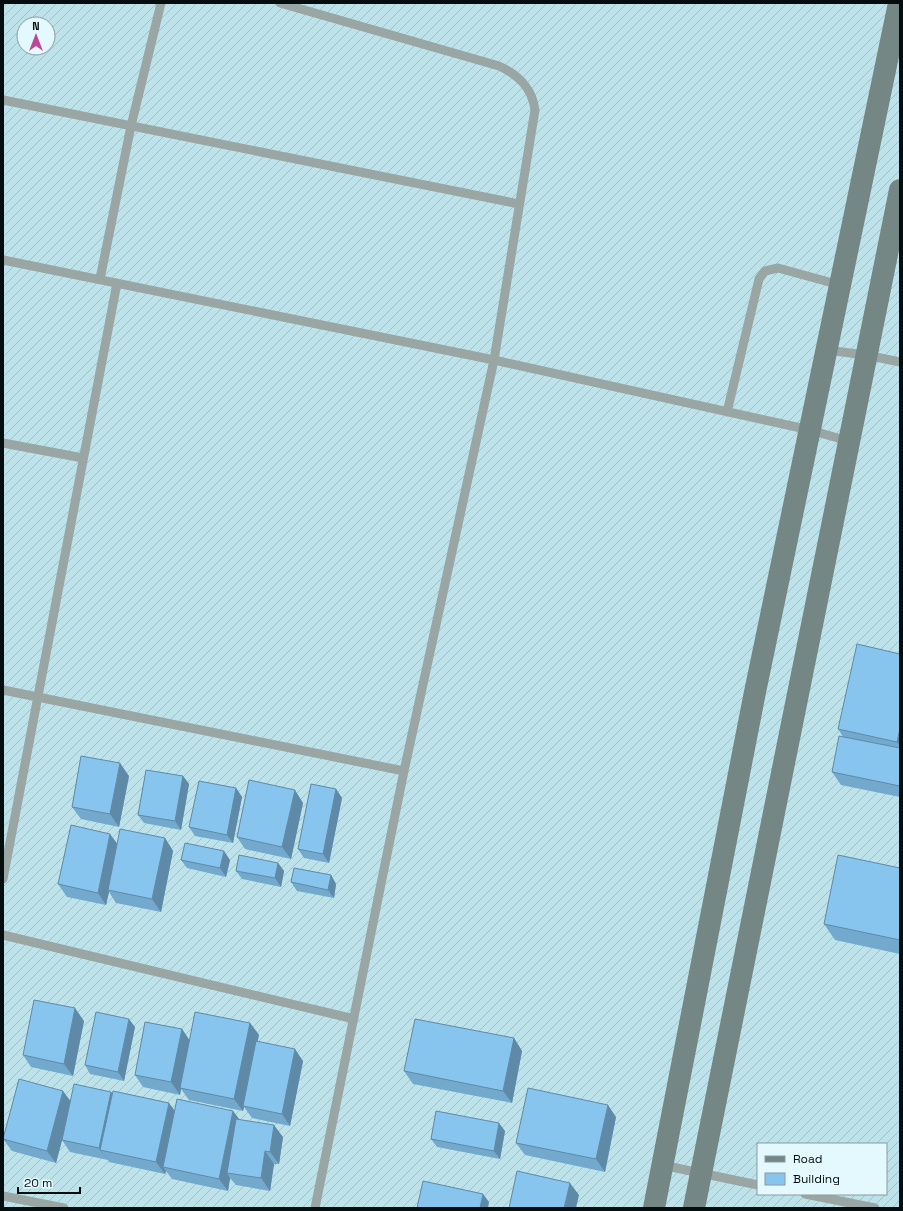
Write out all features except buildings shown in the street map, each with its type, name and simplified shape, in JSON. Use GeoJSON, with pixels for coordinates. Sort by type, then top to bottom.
{"type":"FeatureCollection","features":[{"type":"Feature","properties":{"kind":"street"},"geometry":{"type":"LineString","coordinates":[[654,1208],[755,692],[899,3]]}},
{"type":"Feature","properties":{"kind":"street"},"geometry":{"type":"LineString","coordinates":[[694,1208],[900,190]]}},
{"type":"Feature","properties":{"kind":"lane"},"geometry":{"type":"LineString","coordinates":[[100,279],[131,126],[161,3]]}},
{"type":"Feature","properties":{"kind":"lane"},"geometry":{"type":"LineString","coordinates":[[280,3],[499,66],[515,75],[528,90],[534,102],[535,110],[494,360],[404,771],[315,1208]]}},
{"type":"Feature","properties":{"kind":"lane"},"geometry":{"type":"LineString","coordinates":[[3,100],[519,204]]}},
{"type":"Feature","properties":{"kind":"lane"},"geometry":{"type":"LineString","coordinates":[[3,260],[494,360],[810,430],[848,441]]}},
{"type":"Feature","properties":{"kind":"lane"},"geometry":{"type":"LineString","coordinates":[[727,412],[759,279],[765,271],[778,268],[840,285]]}},
{"type":"Feature","properties":{"kind":"lane"},"geometry":{"type":"LineString","coordinates":[[3,879],[39,696],[116,282]]}},
{"type":"Feature","properties":{"kind":"lane"},"geometry":{"type":"LineString","coordinates":[[826,350],[866,355],[900,362]]}},
{"type":"Feature","properties":{"kind":"lane"},"geometry":{"type":"LineString","coordinates":[[3,443],[83,458]]}},
{"type":"Feature","properties":{"kind":"lane"},"geometry":{"type":"LineString","coordinates":[[3,690],[39,696],[404,771]]}},
{"type":"Feature","properties":{"kind":"lane"},"geometry":{"type":"LineString","coordinates":[[3,935],[354,1019]]}},
{"type":"Feature","properties":{"kind":"lane"},"geometry":{"type":"LineString","coordinates":[[662,1165],[757,1185]]}},
{"type":"Feature","properties":{"kind":"lane"},"geometry":{"type":"LineString","coordinates":[[810,1195],[876,1208]]}},
{"type":"Feature","properties":{"kind":"lane"},"geometry":{"type":"LineString","coordinates":[[3,1196],[64,1208]]}},
{"type":"Feature","properties":{"kind":"shaded area"},"geometry":{"type":"Polygon","coordinates":[[[3,3],[900,3],[900,1208],[3,1208],[3,3]]]}}]}
